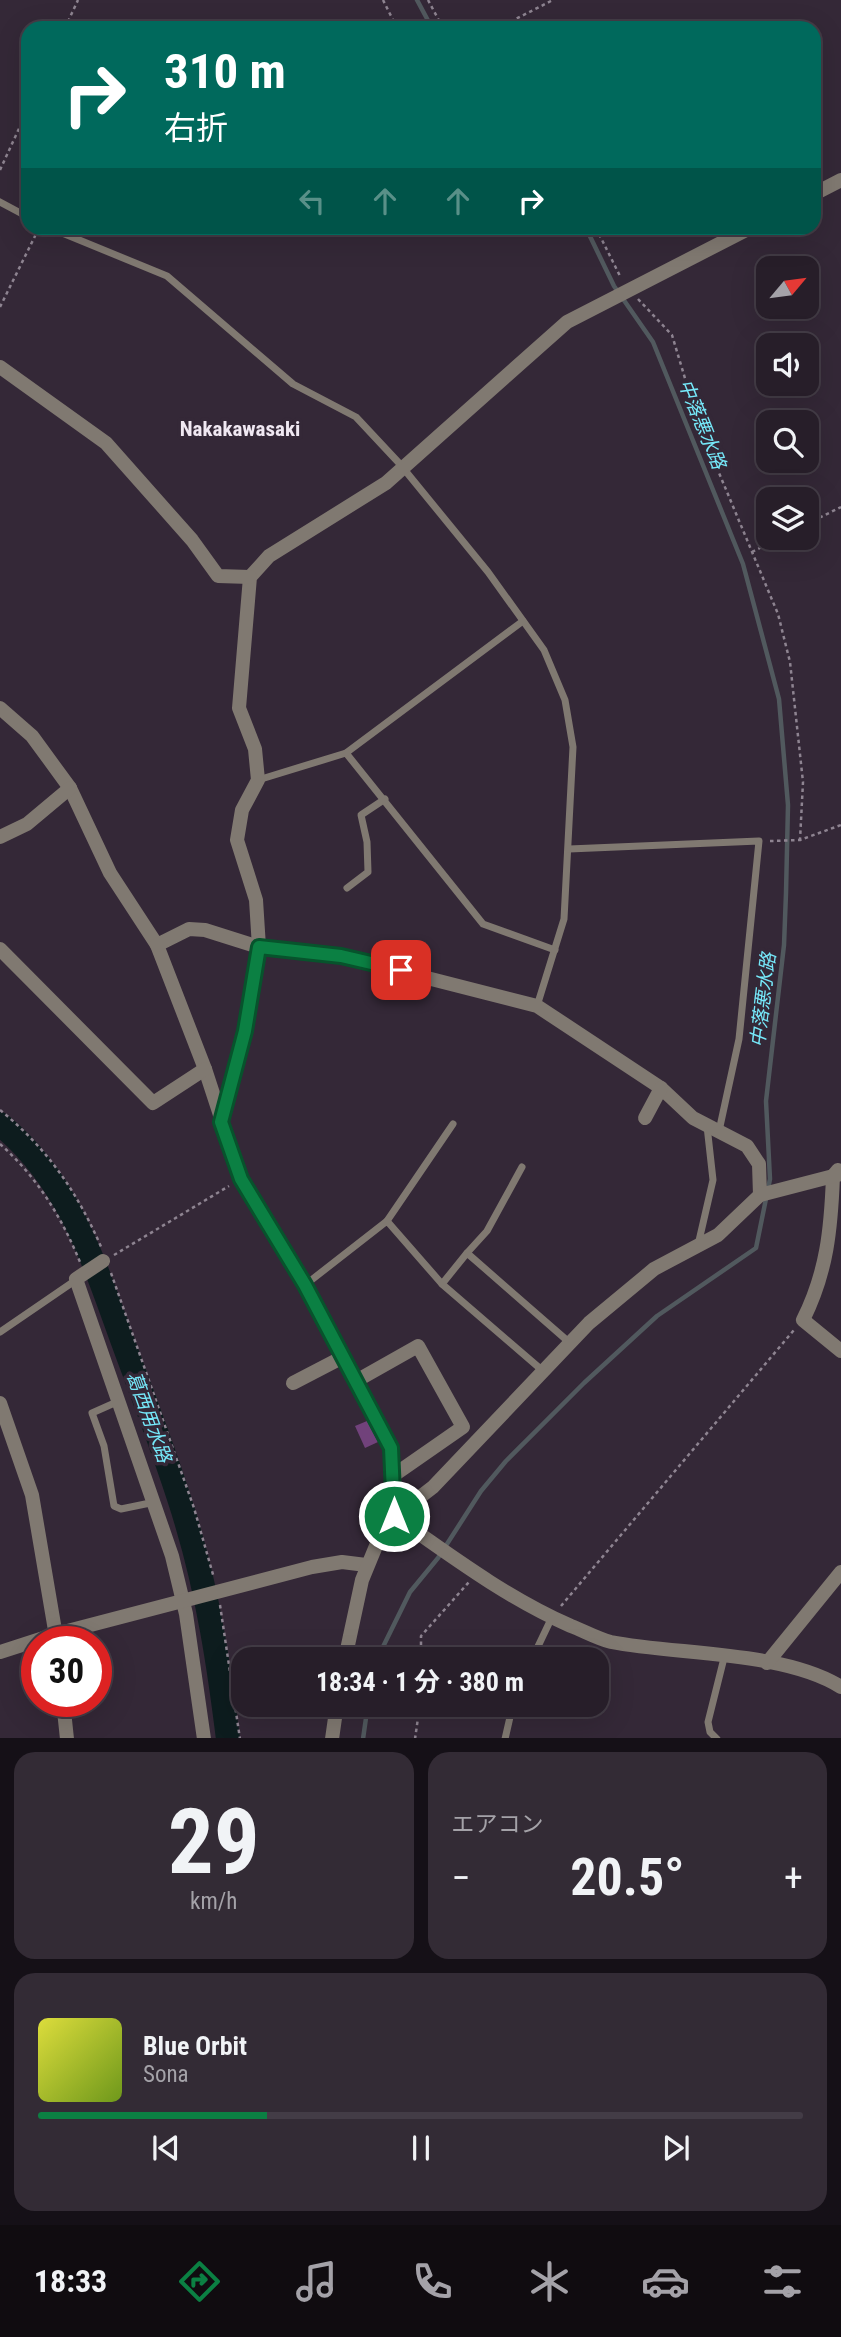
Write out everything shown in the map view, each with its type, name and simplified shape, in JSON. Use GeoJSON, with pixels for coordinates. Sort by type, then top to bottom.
{"type":"FeatureCollection","features":[{"type":"Feature","properties":{"kind":"street"},"geometry":{"type":"LineString","coordinates":[[821,190],[841,180]]}},
{"type":"Feature","properties":{"kind":"street"},"geometry":{"type":"LineString","coordinates":[[221,1122],[245,1031],[259,947],[256,900],[237,840],[242,810],[258,780],[255,749],[239,708],[250,577],[269,556],[386,483],[567,322],[736,235]]}},
{"type":"Feature","properties":{"kind":"street"},"geometry":{"type":"LineString","coordinates":[[0,367],[106,443],[192,540],[218,576],[250,577]]}},
{"type":"Feature","properties":{"kind":"street"},"geometry":{"type":"LineString","coordinates":[[0,708],[32,736],[70,788],[110,873],[157,945],[205,1069],[241,1179],[305,1285],[391,1448],[394,1516]]}},
{"type":"Feature","properties":{"kind":"street"},"geometry":{"type":"LineString","coordinates":[[0,837],[27,824],[70,788]]}},
{"type":"Feature","properties":{"kind":"street"},"geometry":{"type":"LineString","coordinates":[[157,945],[189,929],[205,930],[259,947],[341,956],[537,1006],[661,1088],[693,1118],[747,1146],[759,1164],[760,1194]]}},
{"type":"Feature","properties":{"kind":"street"},"geometry":{"type":"LineString","coordinates":[[0,949],[153,1103],[205,1069]]}},
{"type":"Feature","properties":{"kind":"street"},"geometry":{"type":"LineString","coordinates":[[645,1118],[661,1088]]}},
{"type":"Feature","properties":{"kind":"street"},"geometry":{"type":"LineString","coordinates":[[348,1647],[366,1565],[385,1524],[433,1487],[570,1342],[654,1269],[718,1235],[760,1194],[838,1172],[821,1283],[803,1320],[841,1351]]}},
{"type":"Feature","properties":{"kind":"street"},"geometry":{"type":"LineString","coordinates":[[105,1261],[82,1272],[119,1401],[190,1599],[204,1738]]}},
{"type":"Feature","properties":{"kind":"street"},"geometry":{"type":"LineString","coordinates":[[356,1381],[418,1346],[463,1427],[394,1475]]}},
{"type":"Feature","properties":{"kind":"street"},"geometry":{"type":"LineString","coordinates":[[293,1383],[343,1357]]}},
{"type":"Feature","properties":{"kind":"street"},"geometry":{"type":"LineString","coordinates":[[0,1403],[32,1495],[54,1626]]}},
{"type":"Feature","properties":{"kind":"street"},"geometry":{"type":"LineString","coordinates":[[394,1516],[475,1574],[552,1617],[608,1642],[767,1663],[829,1679],[841,1688]]}},
{"type":"Feature","properties":{"kind":"street"},"geometry":{"type":"LineString","coordinates":[[97,1626],[190,1599],[342,1562],[366,1565]]}},
{"type":"Feature","properties":{"kind":"street"},"geometry":{"type":"LineString","coordinates":[[767,1663],[841,1572]]}},
{"type":"Feature","properties":{"kind":"street"},"geometry":{"type":"LineString","coordinates":[[0,1652],[21,1647]]}},
{"type":"Feature","properties":{"kind":"street"},"geometry":{"type":"LineString","coordinates":[[65,1717],[67,1738]]}},
{"type":"Feature","properties":{"kind":"street"},"geometry":{"type":"LineString","coordinates":[[332,1738],[335,1717]]}},
{"type":"Feature","properties":{"kind":"lane"},"geometry":{"type":"LineString","coordinates":[[0,202],[21,213]]}},
{"type":"Feature","properties":{"kind":"lane"},"geometry":{"type":"LineString","coordinates":[[67,235],[167,276],[293,384],[356,417],[403,468],[488,572],[544,650],[565,700],[573,747],[564,919],[537,1006]]}},
{"type":"Feature","properties":{"kind":"lane"},"geometry":{"type":"LineString","coordinates":[[258,780],[346,752],[523,621]]}},
{"type":"Feature","properties":{"kind":"lane"},"geometry":{"type":"LineString","coordinates":[[346,752],[483,924],[555,950]]}},
{"type":"Feature","properties":{"kind":"lane"},"geometry":{"type":"LineString","coordinates":[[347,888],[368,872],[367,842],[361,815],[385,799]]}},
{"type":"Feature","properties":{"kind":"lane"},"geometry":{"type":"LineString","coordinates":[[569,849],[759,841],[739,1039],[713,1128],[713,1180],[697,1246]]}},
{"type":"Feature","properties":{"kind":"lane"},"geometry":{"type":"LineString","coordinates":[[305,1285],[387,1221],[453,1124]]}},
{"type":"Feature","properties":{"kind":"lane"},"geometry":{"type":"LineString","coordinates":[[442,1284],[486,1231],[522,1167]]}},
{"type":"Feature","properties":{"kind":"lane"},"geometry":{"type":"LineString","coordinates":[[387,1221],[442,1284],[543,1371]]}},
{"type":"Feature","properties":{"kind":"lane"},"geometry":{"type":"LineString","coordinates":[[467,1253],[570,1342]]}},
{"type":"Feature","properties":{"kind":"lane"},"geometry":{"type":"LineString","coordinates":[[0,1332],[82,1272]]}},
{"type":"Feature","properties":{"kind":"lane"},"geometry":{"type":"LineString","coordinates":[[119,1401],[92,1413],[106,1453],[114,1506],[121,1509],[155,1502]]}},
{"type":"Feature","properties":{"kind":"lane"},"geometry":{"type":"LineString","coordinates":[[538,1647],[552,1617]]}},
{"type":"Feature","properties":{"kind":"lane"},"geometry":{"type":"LineString","coordinates":[[717,1738],[710,1732],[708,1722],[724,1658]]}},
{"type":"Feature","properties":{"kind":"lane"},"geometry":{"type":"LineString","coordinates":[[505,1738],[510,1717]]}},
{"type":"Feature","properties":{"kind":"path"},"geometry":{"type":"LineString","coordinates":[[68,21],[78,0]]}},
{"type":"Feature","properties":{"kind":"path"},"geometry":{"type":"LineString","coordinates":[[383,0],[394,21]]}},
{"type":"Feature","properties":{"kind":"path"},"geometry":{"type":"LineString","coordinates":[[428,0],[439,21]]}},
{"type":"Feature","properties":{"kind":"path"},"geometry":{"type":"LineString","coordinates":[[512,21],[553,0]]}},
{"type":"Feature","properties":{"kind":"path"},"geometry":{"type":"LineString","coordinates":[[0,170],[21,124]]}},
{"type":"Feature","properties":{"kind":"path"},"geometry":{"type":"LineString","coordinates":[[0,307],[36,235]]}},
{"type":"Feature","properties":{"kind":"path"},"geometry":{"type":"LineString","coordinates":[[600,235],[630,290],[672,335],[699,425],[778,614],[790,662],[803,782],[800,840]]}},
{"type":"Feature","properties":{"kind":"path"},"geometry":{"type":"LineString","coordinates":[[819,518],[841,507]]}},
{"type":"Feature","properties":{"kind":"path"},"geometry":{"type":"LineString","coordinates":[[752,552],[756,550]]}},
{"type":"Feature","properties":{"kind":"path"},"geometry":{"type":"LineString","coordinates":[[759,841],[800,840],[841,825]]}},
{"type":"Feature","properties":{"kind":"path"},"geometry":{"type":"LineString","coordinates":[[0,1110],[33,1138],[78,1197],[105,1261],[194,1508],[216,1593],[234,1682],[240,1738]]}},
{"type":"Feature","properties":{"kind":"path"},"geometry":{"type":"LineString","coordinates":[[0,1143],[36,1180],[52,1204],[82,1272]]}},
{"type":"Feature","properties":{"kind":"path"},"geometry":{"type":"LineString","coordinates":[[105,1261],[241,1179]]}},
{"type":"Feature","properties":{"kind":"path"},"geometry":{"type":"LineString","coordinates":[[552,1617],[803,1320]]}},
{"type":"Feature","properties":{"kind":"path"},"geometry":{"type":"LineString","coordinates":[[421,1647],[421,1636],[475,1574]]}},
{"type":"Feature","properties":{"kind":"path"},"geometry":{"type":"LineString","coordinates":[[415,1738],[418,1717]]}},
{"type":"Feature","properties":{"kind":"building"},"geometry":{"type":"Polygon","coordinates":[[[367,1421],[378,1442],[365,1448],[355,1426],[367,1421]]]}},
{"type":"Feature","properties":{"kind":"waterway","name":"中落悪水路"},"geometry":{"type":"LineString","coordinates":[[417,0],[428,21]]}},
{"type":"Feature","properties":{"kind":"waterway","name":"中落悪水路"},"geometry":{"type":"LineString","coordinates":[[383,1647],[410,1592],[438,1558],[481,1491],[506,1461],[584,1383],[657,1316],[756,1248],[770,1179],[766,1101],[784,945],[788,805],[779,699],[743,564],[653,342],[614,286],[589,235]]}},
{"type":"Feature","properties":{"kind":"waterway","name":"葛西用水路"},"geometry":{"type":"LineString","coordinates":[[0,1124],[25,1147],[64,1200],[104,1290],[166,1459],[194,1550],[212,1630],[228,1738]]}},
{"type":"Feature","properties":{"kind":"waterway","name":"中落悪水路"},"geometry":{"type":"LineString","coordinates":[[363,1738],[366,1717]]}},
{"type":"Feature","properties":{"kind":"district","name":"Nakakawasaki"},"geometry":{"type":"Point","coordinates":[240,429]}},
{"type":"Feature","properties":{"kind":"route"},"geometry":{"type":"LineString","coordinates":[[394,1516],[391,1448],[305,1285],[241,1179],[221,1122],[245,1031],[259,947],[341,956],[401,970]]}}]}
